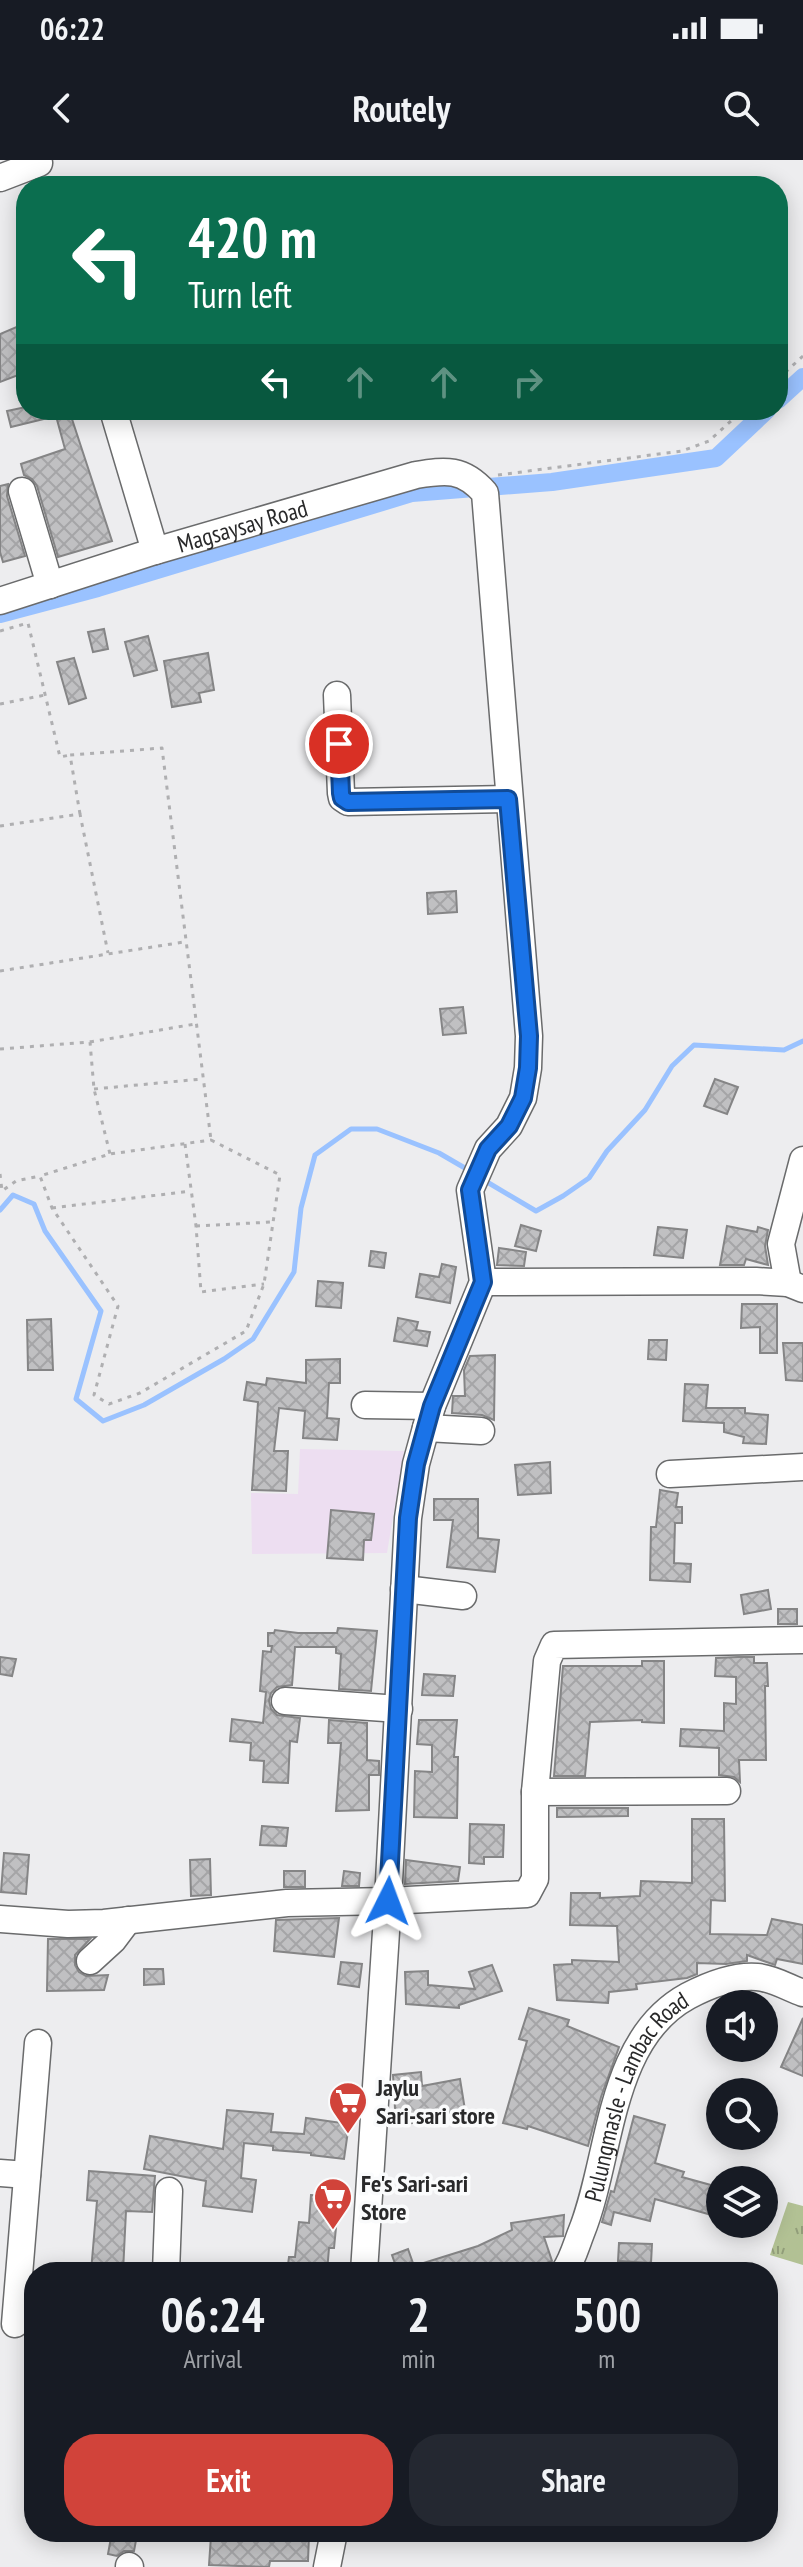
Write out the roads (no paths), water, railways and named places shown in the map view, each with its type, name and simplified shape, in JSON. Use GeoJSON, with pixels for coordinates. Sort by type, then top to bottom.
{"type":"FeatureCollection","features":[{"type":"Feature","properties":{"kind":"street"},"geometry":{"type":"LineString","coordinates":[[0,178],[41,170]]}},
{"type":"Feature","properties":{"kind":"street","name":"Magsaysay Road"},"geometry":{"type":"LineString","coordinates":[[116,420],[155,551],[416,475],[445,470],[476,484],[508,799]]}},
{"type":"Feature","properties":{"kind":"street"},"geometry":{"type":"LineString","coordinates":[[22,491],[50,585]]}},
{"type":"Feature","properties":{"kind":"street"},"geometry":{"type":"LineString","coordinates":[[0,601],[155,551]]}},
{"type":"Feature","properties":{"kind":"street"},"geometry":{"type":"LineString","coordinates":[[337,695],[341,793],[348,802],[508,799],[529,1036],[523,1098],[509,1126],[488,1149],[470,1190],[483,1282],[429,1417],[416,1464],[408,1518],[365,2262]]}},
{"type":"Feature","properties":{"kind":"street"},"geometry":{"type":"LineString","coordinates":[[483,1282],[756,1281],[796,1286],[781,1244],[803,1160]]}},
{"type":"Feature","properties":{"kind":"street"},"geometry":{"type":"LineString","coordinates":[[365,1405],[481,1431]]}},
{"type":"Feature","properties":{"kind":"street"},"geometry":{"type":"LineString","coordinates":[[670,1474],[803,1467]]}},
{"type":"Feature","properties":{"kind":"street"},"geometry":{"type":"LineString","coordinates":[[404,1589],[463,1596]]}},
{"type":"Feature","properties":{"kind":"street"},"geometry":{"type":"LineString","coordinates":[[0,1919],[68,1924],[287,1903],[527,1894],[535,1879],[535,1792],[547,1661],[554,1645],[803,1640]]}},
{"type":"Feature","properties":{"kind":"street"},"geometry":{"type":"LineString","coordinates":[[285,1701],[399,1709]]}},
{"type":"Feature","properties":{"kind":"street"},"geometry":{"type":"LineString","coordinates":[[535,1792],[727,1791]]}},
{"type":"Feature","properties":{"kind":"street"},"geometry":{"type":"LineString","coordinates":[[90,1961],[113,1940],[128,1920]]}},
{"type":"Feature","properties":{"kind":"street","name":"Pulungmasle - Lambac Road"},"geometry":{"type":"LineString","coordinates":[[568,2262],[587,2219],[611,2120],[636,2046],[649,2027],[680,2000],[708,1985],[732,1979],[759,1976],[803,1993]]}},
{"type":"Feature","properties":{"kind":"street"},"geometry":{"type":"LineString","coordinates":[[16,2324],[38,2043]]}},
{"type":"Feature","properties":{"kind":"street"},"geometry":{"type":"LineString","coordinates":[[0,2173],[27,2175]]}},
{"type":"Feature","properties":{"kind":"street"},"geometry":{"type":"LineString","coordinates":[[166,2262],[169,2191]]}},
{"type":"Feature","properties":{"kind":"street"},"geometry":{"type":"LineString","coordinates":[[327,2567],[332,2542]]}},
{"type":"Feature","properties":{"kind":"waterway"},"geometry":{"type":"LineString","coordinates":[[788,391],[803,377]]}},
{"type":"Feature","properties":{"kind":"waterway"},"geometry":{"type":"LineString","coordinates":[[0,614],[98,588],[412,493],[552,482],[716,458],[756,420]]}},
{"type":"Feature","properties":{"kind":"waterway"},"geometry":{"type":"LineString","coordinates":[[482,1179],[536,1211],[589,1178],[607,1151],[645,1110],[672,1066],[694,1045],[784,1050],[803,1041]]}},
{"type":"Feature","properties":{"kind":"waterway"},"geometry":{"type":"LineString","coordinates":[[0,1210],[13,1195],[34,1204],[45,1231],[101,1311],[76,1399],[103,1421],[144,1405],[253,1339],[294,1272],[301,1208],[315,1155],[351,1129],[377,1129],[439,1153],[470,1171]]}},
{"type":"Feature","properties":{"kind":"place","name":"Jaylu Sari-sari store"},"geometry":{"type":"Point","coordinates":[348,2135]}},
{"type":"Feature","properties":{"kind":"place","name":"Fe's Sari-sari Store"},"geometry":{"type":"Point","coordinates":[333,2231]}}]}
